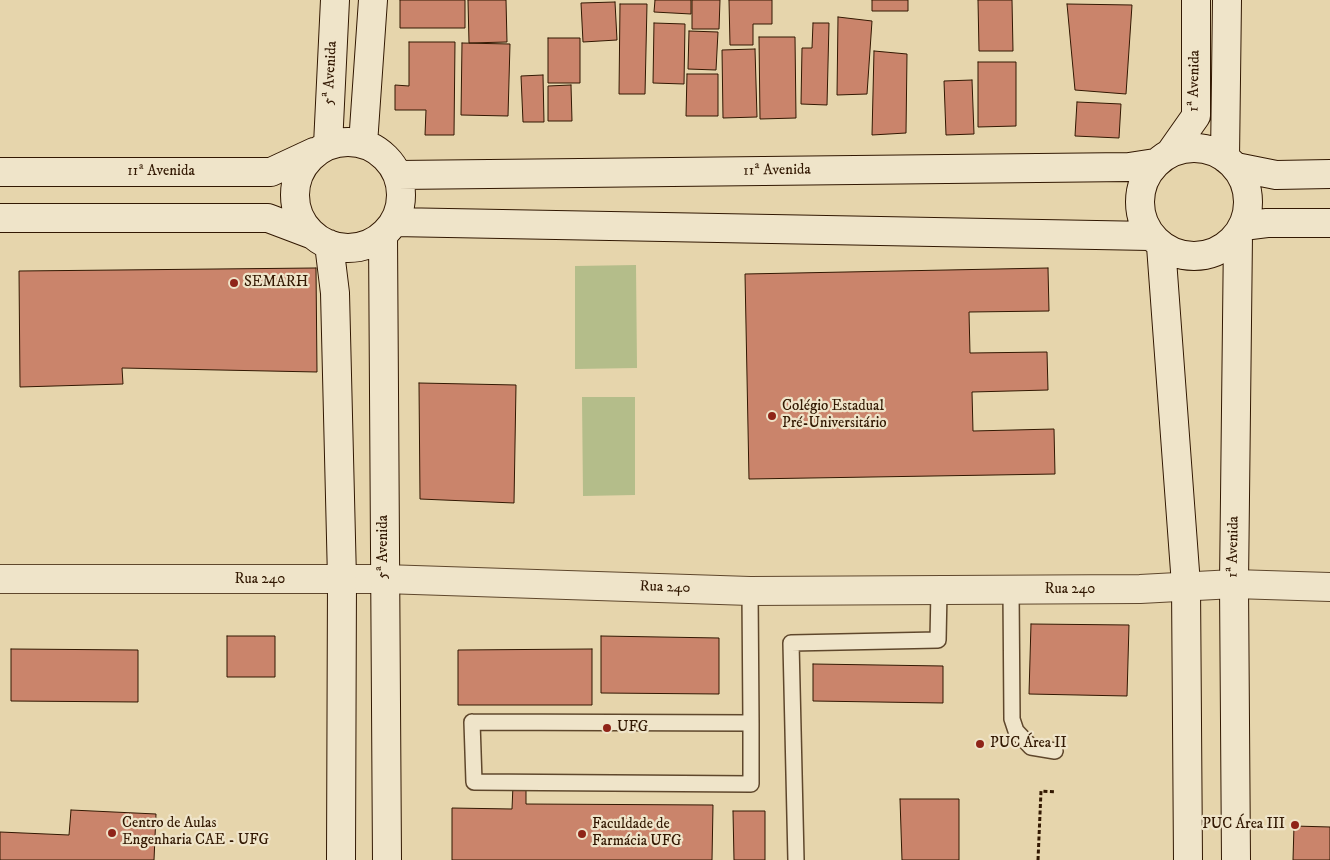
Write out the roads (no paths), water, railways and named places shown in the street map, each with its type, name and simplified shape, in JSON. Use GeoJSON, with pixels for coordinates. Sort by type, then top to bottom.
{"type":"FeatureCollection","features":[{"type":"Feature","properties":{"kind":"main road","name":"5ª Avenida"},"geometry":{"type":"LineString","coordinates":[[323,148],[335,0]]}},
{"type":"Feature","properties":{"kind":"main road"},"geometry":{"type":"LineString","coordinates":[[363,144],[373,0]]}},
{"type":"Feature","properties":{"kind":"main road","name":"1ª Avenida"},"geometry":{"type":"LineString","coordinates":[[1163,158],[1196,116],[1196,0]]}},
{"type":"Feature","properties":{"kind":"main road","name":"1ª Avenida"},"geometry":{"type":"LineString","coordinates":[[1227,0],[1230,162]]}},
{"type":"Feature","properties":{"kind":"main road"},"geometry":{"type":"LineString","coordinates":[[0,218],[268,218],[321,240],[343,248],[357,247],[371,243],[388,229],[400,207],[401,191],[398,175],[390,161],[378,151],[363,144],[345,142],[323,148],[306,162],[298,176],[294,192],[299,215],[321,240],[335,293],[342,580],[341,860]]}},
{"type":"Feature","properties":{"kind":"main road","name":"11ª Avenida"},"geometry":{"type":"LineString","coordinates":[[0,172],[271,172],[323,148]]}},
{"type":"Feature","properties":{"kind":"main road"},"geometry":{"type":"LineString","coordinates":[[1188,860],[1186,585],[1155,241],[1141,217],[1139,203],[1146,175],[1163,158],[1184,149],[1198,148],[1212,151],[1230,162],[1276,175],[1330,174]]}},
{"type":"Feature","properties":{"kind":"main road","name":"11ª Avenida"},"geometry":{"type":"LineString","coordinates":[[398,175],[1129,167],[1163,158]]}},
{"type":"Feature","properties":{"kind":"main road"},"geometry":{"type":"LineString","coordinates":[[388,229],[1155,241],[1173,253],[1191,257],[1209,255],[1225,247],[1240,231],[1248,207],[1248,193],[1243,179],[1230,162]]}},
{"type":"Feature","properties":{"kind":"main road"},"geometry":{"type":"LineString","coordinates":[[1240,231],[1267,223],[1330,223]]}},
{"type":"Feature","properties":{"kind":"main road","name":"5ª Avenida"},"geometry":{"type":"LineString","coordinates":[[387,860],[384,579],[388,229]]}},
{"type":"Feature","properties":{"kind":"main road","name":"1ª Avenida"},"geometry":{"type":"LineString","coordinates":[[1236,860],[1234,584],[1240,231]]}},
{"type":"Feature","properties":{"kind":"main road","name":"Rua 240"},"geometry":{"type":"LineString","coordinates":[[0,579],[384,579],[750,591],[1140,589],[1186,585],[1234,584],[1330,587]]}},
{"type":"Feature","properties":{"kind":"lane"},"geometry":{"type":"LineString","coordinates":[[1011,590],[1012,719],[1016,731],[1031,747],[1055,752]]}},
{"type":"Feature","properties":{"kind":"lane"},"geometry":{"type":"LineString","coordinates":[[750,591],[751,723],[751,784],[474,782],[472,722],[751,723]]}},
{"type":"Feature","properties":{"kind":"lane"},"geometry":{"type":"LineString","coordinates":[[796,860],[791,643],[938,640],[939,591]]}},
{"type":"Feature","properties":{"kind":"place","name":"SEMARH"},"geometry":{"type":"Point","coordinates":[234,283]}},
{"type":"Feature","properties":{"kind":"place","name":"Colégio Estadual Pré-Universitário"},"geometry":{"type":"Point","coordinates":[772,416]}},
{"type":"Feature","properties":{"kind":"place","name":"UFG"},"geometry":{"type":"Point","coordinates":[607,728]}},
{"type":"Feature","properties":{"kind":"place","name":"PUC Área II"},"geometry":{"type":"Point","coordinates":[980,744]}},
{"type":"Feature","properties":{"kind":"place","name":"PUC Área III"},"geometry":{"type":"Point","coordinates":[1295,825]}},
{"type":"Feature","properties":{"kind":"place","name":"Centro de Aulas Engenharia CAE - UFG"},"geometry":{"type":"Point","coordinates":[112,833]}},
{"type":"Feature","properties":{"kind":"place","name":"Faculdade de Farmácia UFG"},"geometry":{"type":"Point","coordinates":[582,834]}}]}
